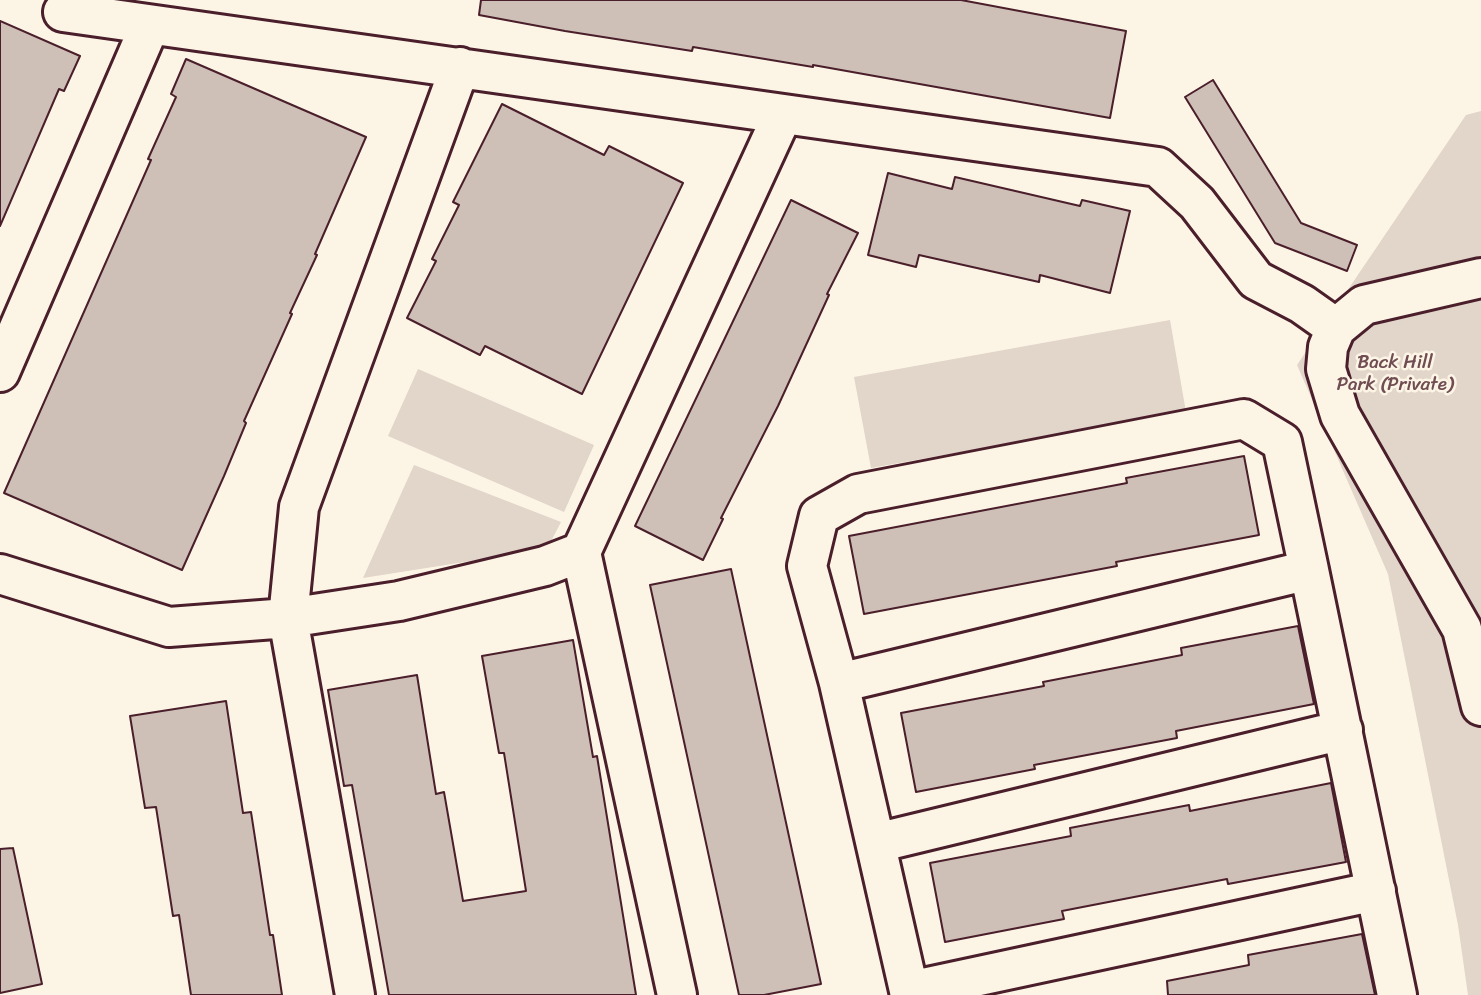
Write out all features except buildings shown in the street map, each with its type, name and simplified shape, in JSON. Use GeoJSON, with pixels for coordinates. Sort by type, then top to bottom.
{"type":"FeatureCollection","features":[{"type":"Feature","properties":{"kind":"street"},"geometry":{"type":"LineString","coordinates":[[63,12],[1158,167],[1196,202],[1256,280],[1302,304],[1336,328]]}},
{"type":"Feature","properties":{"kind":"street"},"geometry":{"type":"LineString","coordinates":[[0,372],[150,24]]}},
{"type":"Feature","properties":{"kind":"street"},"geometry":{"type":"LineString","coordinates":[[355,995],[288,618],[299,507],[460,67]]}},
{"type":"Feature","properties":{"kind":"street"},"geometry":{"type":"LineString","coordinates":[[677,995],[582,552],[783,114]]}},
{"type":"Feature","properties":{"kind":"street"},"geometry":{"type":"LineString","coordinates":[[1481,278],[1364,305],[1336,328],[1328,347],[1326,369],[1340,415],[1462,629],[1481,706]]}},
{"type":"Feature","properties":{"kind":"street"},"geometry":{"type":"LineString","coordinates":[[1376,891],[910,993],[839,683],[807,566],[818,516],[858,494],[1244,419],[1282,442],[1310,570],[1376,891],[1397,995]]}},
{"type":"Feature","properties":{"kind":"street"},"geometry":{"type":"LineString","coordinates":[[0,574],[169,627],[288,618],[399,601],[545,566],[582,552]]}},
{"type":"Feature","properties":{"kind":"street"},"geometry":{"type":"LineString","coordinates":[[839,683],[1310,570]]}},
{"type":"Feature","properties":{"kind":"street"},"geometry":{"type":"LineString","coordinates":[[876,843],[1343,730]]}},
{"type":"Feature","properties":{"kind":"green space","name":"Back Hill Park (Private)"},"geometry":{"type":"Polygon","coordinates":[[[1481,111],[1481,995],[1468,995],[1458,925],[1388,574],[1297,365],[1466,115],[1481,111]]]}},
{"type":"Feature","properties":{"kind":"green space"},"geometry":{"type":"Polygon","coordinates":[[[1170,320],[1186,412],[871,468],[854,377],[1170,320]]]}},
{"type":"Feature","properties":{"kind":"green space"},"geometry":{"type":"Polygon","coordinates":[[[418,369],[594,445],[564,512],[388,436],[418,369]]]}},
{"type":"Feature","properties":{"kind":"green space"},"geometry":{"type":"Polygon","coordinates":[[[414,465],[561,522],[547,549],[363,578],[414,465]]]}}]}
